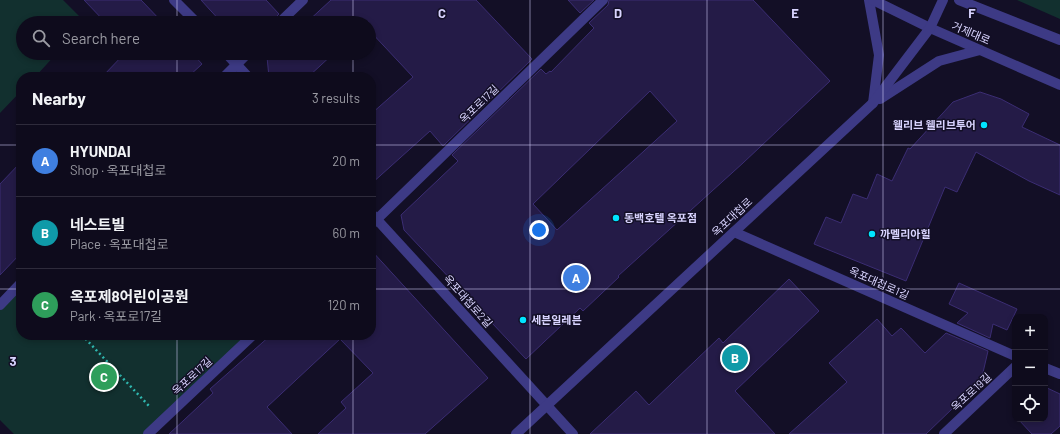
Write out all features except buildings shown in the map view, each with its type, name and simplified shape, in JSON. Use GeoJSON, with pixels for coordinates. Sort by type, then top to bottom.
{"type":"FeatureCollection","features":[{"type":"Feature","properties":{"kind":"street"},"geometry":{"type":"LineString","coordinates":[[174,0],[189,16]]}},
{"type":"Feature","properties":{"kind":"street"},"geometry":{"type":"LineString","coordinates":[[286,16],[303,0]]}},
{"type":"Feature","properties":{"kind":"street","name":"옥포로17길"},"geometry":{"type":"LineString","coordinates":[[376,216],[603,0]]}},
{"type":"Feature","properties":{"kind":"street"},"geometry":{"type":"LineString","coordinates":[[868,0],[879,54],[873,103]]}},
{"type":"Feature","properties":{"kind":"street","name":"거제대로"},"geometry":{"type":"LineString","coordinates":[[873,0],[930,28],[1060,85]]}},
{"type":"Feature","properties":{"kind":"street","name":"옥포대첩로"},"geometry":{"type":"LineString","coordinates":[[516,434],[873,103],[930,28],[943,0]]}},
{"type":"Feature","properties":{"kind":"street"},"geometry":{"type":"LineString","coordinates":[[958,0],[1060,40]]}},
{"type":"Feature","properties":{"kind":"street"},"geometry":{"type":"LineString","coordinates":[[873,103],[939,60],[980,50]]}},
{"type":"Feature","properties":{"kind":"street"},"geometry":{"type":"LineString","coordinates":[[233,60],[244,72]]}},
{"type":"Feature","properties":{"kind":"street"},"geometry":{"type":"LineString","coordinates":[[229,72],[241,60]]}},
{"type":"Feature","properties":{"kind":"street","name":"옥포대첩로2길"},"geometry":{"type":"LineString","coordinates":[[376,222],[573,434]]}},
{"type":"Feature","properties":{"kind":"street","name":"옥포대첩로1길"},"geometry":{"type":"LineString","coordinates":[[734,232],[1012,355]]}},
{"type":"Feature","properties":{"kind":"street"},"geometry":{"type":"LineString","coordinates":[[0,305],[16,288]]}},
{"type":"Feature","properties":{"kind":"street","name":"옥포로17길"},"geometry":{"type":"LineString","coordinates":[[148,434],[248,340]]}},
{"type":"Feature","properties":{"kind":"street"},"geometry":{"type":"LineString","coordinates":[[1048,369],[1060,374]]}},
{"type":"Feature","properties":{"kind":"street","name":"옥포로19길"},"geometry":{"type":"LineString","coordinates":[[944,434],[1012,370]]}},
{"type":"Feature","properties":{"kind":"path"},"geometry":{"type":"LineString","coordinates":[[87,340],[162,420]]}},
{"type":"Feature","properties":{"kind":"green space"},"geometry":{"type":"Polygon","coordinates":[[[0,0],[63,0],[79,16],[16,16],[16,60],[51,60],[40,72],[16,72],[16,96],[0,113],[0,0]]]}},
{"type":"Feature","properties":{"kind":"green space"},"geometry":{"type":"Polygon","coordinates":[[[1017,0],[1060,0],[1060,19],[1017,0]]]}},
{"type":"Feature","properties":{"kind":"green space"},"geometry":{"type":"Polygon","coordinates":[[[16,288],[16,340],[248,340],[148,434],[14,434],[0,420],[0,305],[16,288]]]}},
{"type":"Feature","properties":{"kind":"place","name":"웰리브 웰리브투어"},"geometry":{"type":"Point","coordinates":[984,125]}},
{"type":"Feature","properties":{"kind":"place","name":"동백호텔 옥포점"},"geometry":{"type":"Point","coordinates":[616,218]}},
{"type":"Feature","properties":{"kind":"place","name":"까멜리아힐"},"geometry":{"type":"Point","coordinates":[872,234]}},
{"type":"Feature","properties":{"kind":"place","name":"HYUNDAI"},"geometry":{"type":"Point","coordinates":[576,278]}},
{"type":"Feature","properties":{"kind":"place","name":"세븐일레븐"},"geometry":{"type":"Point","coordinates":[523,320]}},
{"type":"Feature","properties":{"kind":"place","name":"네스트빌"},"geometry":{"type":"Point","coordinates":[735,358]}},
{"type":"Feature","properties":{"kind":"place","name":"옥포제8어린이공원"},"geometry":{"type":"Point","coordinates":[104,377]}}]}
